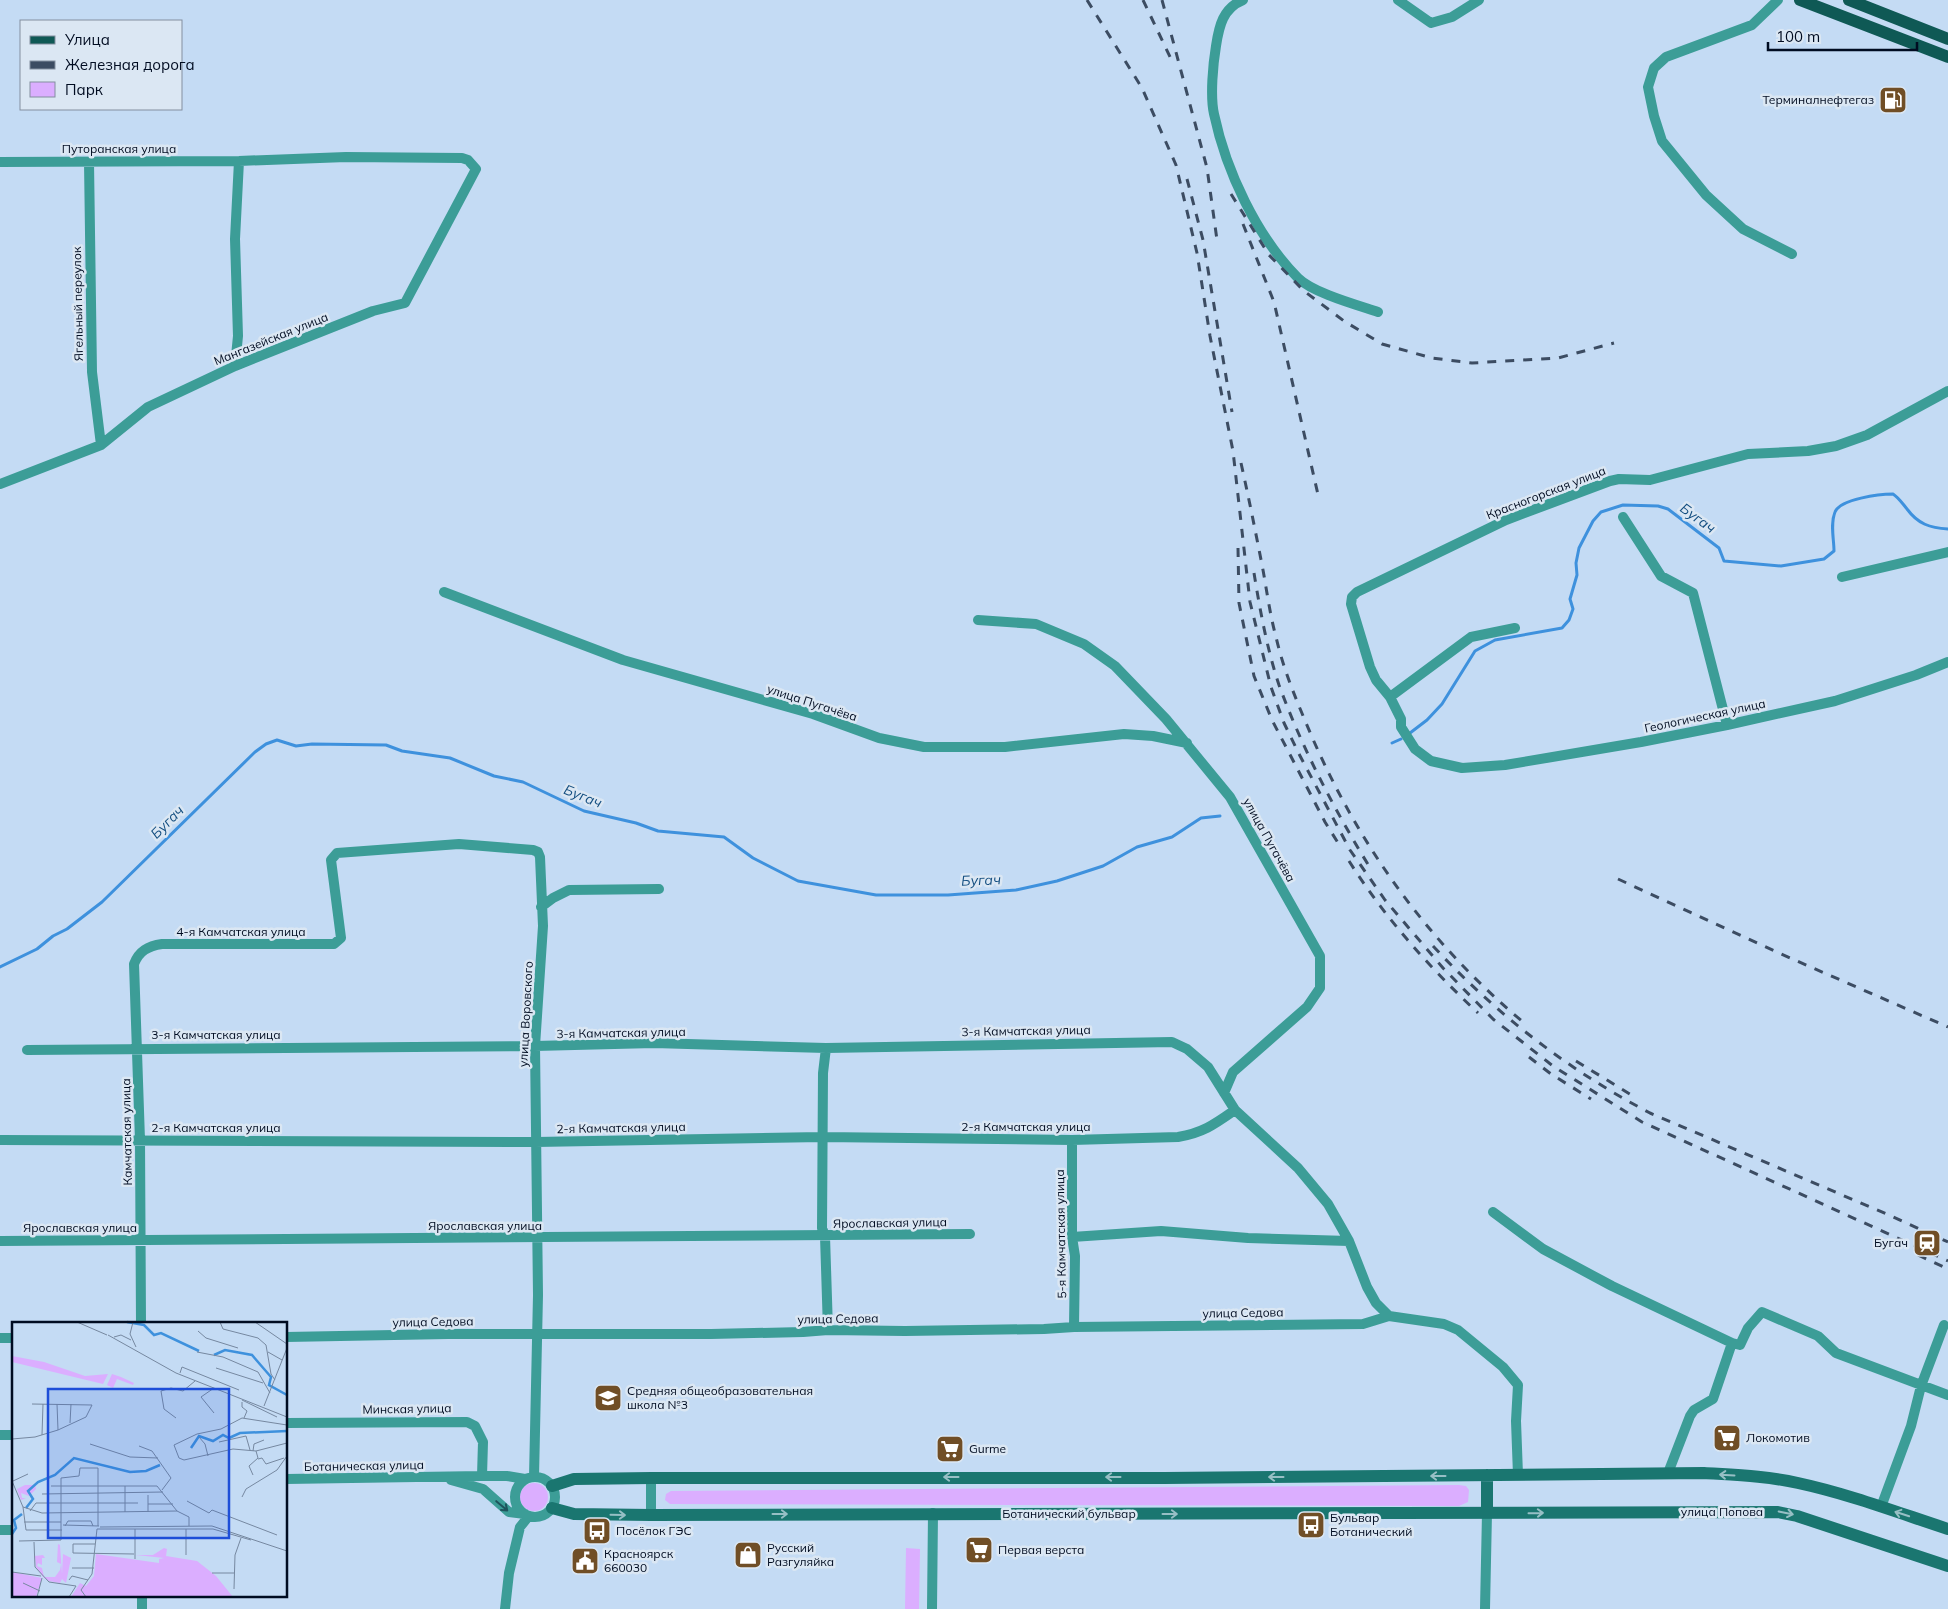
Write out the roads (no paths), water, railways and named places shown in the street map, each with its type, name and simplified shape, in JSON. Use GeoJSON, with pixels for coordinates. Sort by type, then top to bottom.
{"type":"FeatureCollection","features":[{"type":"Feature","properties":{"kind":"main road"},"geometry":{"type":"LineString","coordinates":[[1800,0],[1943,55],[1946,38],[1849,0]]}},
{"type":"Feature","properties":{"kind":"street"},"geometry":{"type":"LineString","coordinates":[[1244,0],[1236,3],[1228,10],[1219,25],[1213,62],[1213,112],[1225,154],[1251,216],[1276,253],[1300,280],[1322,292],[1378,312]]}},
{"type":"Feature","properties":{"kind":"street"},"geometry":{"type":"LineString","coordinates":[[1398,0],[1431,23],[1452,17],[1479,0]]}},
{"type":"Feature","properties":{"kind":"street"},"geometry":{"type":"LineString","coordinates":[[1778,0],[1752,25],[1666,57],[1654,68],[1648,87],[1662,141],[1706,195],[1743,229],[1792,254]]}},
{"type":"Feature","properties":{"kind":"street","name":"Путоранская улица"},"geometry":{"type":"LineString","coordinates":[[0,162],[239,161],[346,157],[462,158]]}},
{"type":"Feature","properties":{"kind":"street","name":"Мангазейская улица"},"geometry":{"type":"LineString","coordinates":[[0,484],[101,445],[148,407],[235,366],[373,311],[405,303],[476,169],[468,160],[462,158]]}},
{"type":"Feature","properties":{"kind":"street"},"geometry":{"type":"LineString","coordinates":[[235,366],[238,336],[235,239],[239,161]]}},
{"type":"Feature","properties":{"kind":"street","name":"Ягельный переулок"},"geometry":{"type":"LineString","coordinates":[[89,162],[92,372],[101,445]]}},
{"type":"Feature","properties":{"kind":"street","name":"Красногорская улица"},"geometry":{"type":"LineString","coordinates":[[1462,768],[1431,761],[1415,749],[1402,728],[1401,719],[1390,697],[1376,680],[1370,667],[1351,604],[1352,597],[1356,592],[1506,520],[1610,481],[1618,479],[1650,480],[1748,454],[1808,451],[1836,446],[1867,435],[1948,391]]}},
{"type":"Feature","properties":{"kind":"street"},"geometry":{"type":"LineString","coordinates":[[1623,517],[1661,576],[1693,594],[1727,725]]}},
{"type":"Feature","properties":{"kind":"street"},"geometry":{"type":"LineString","coordinates":[[1842,577],[1948,552]]}},
{"type":"Feature","properties":{"kind":"street","name":"улица Пугачёва"},"geometry":{"type":"LineString","coordinates":[[444,592],[623,660],[812,714],[879,738],[924,747],[1005,747],[1124,734],[1153,736],[1187,743]]}},
{"type":"Feature","properties":{"kind":"street","name":"улица Пугачёва"},"geometry":{"type":"LineString","coordinates":[[978,620],[1036,624],[1084,644],[1115,666],[1187,743],[1230,797],[1320,956],[1320,988],[1307,1007],[1233,1072],[1224,1093]]}},
{"type":"Feature","properties":{"kind":"street"},"geometry":{"type":"LineString","coordinates":[[1390,697],[1471,637],[1515,628]]}},
{"type":"Feature","properties":{"kind":"street","name":"Геологическая улица"},"geometry":{"type":"LineString","coordinates":[[1462,768],[1505,765],[1727,725],[1835,701],[1916,675],[1948,662]]}},
{"type":"Feature","properties":{"kind":"street","name":"улица Воровского"},"geometry":{"type":"LineString","coordinates":[[334,944],[341,938],[331,860],[337,853],[459,844],[538,852],[540,857],[543,926],[535,1046],[538,1238],[537,1334],[530,1478]]}},
{"type":"Feature","properties":{"kind":"street"},"geometry":{"type":"LineString","coordinates":[[541,907],[569,890],[659,889]]}},
{"type":"Feature","properties":{"kind":"street","name":"4-я Камчатская улица"},"geometry":{"type":"LineString","coordinates":[[148,948],[162,944],[334,944]]}},
{"type":"Feature","properties":{"kind":"street","name":"Камчатская улица"},"geometry":{"type":"LineString","coordinates":[[141,1322],[140,1140],[134,964],[141,952],[148,948]]}},
{"type":"Feature","properties":{"kind":"street","name":"3-я Камчатская улица"},"geometry":{"type":"LineString","coordinates":[[26,1050],[535,1046],[654,1043],[826,1048],[1172,1042],[1187,1049],[1208,1068],[1235,1110],[1298,1168],[1328,1204],[1349,1241],[1367,1287],[1376,1303],[1389,1316]]}},
{"type":"Feature","properties":{"kind":"street"},"geometry":{"type":"LineString","coordinates":[[826,1048],[823,1073],[822,1228],[825,1236],[828,1330]]}},
{"type":"Feature","properties":{"kind":"street","name":"2-я Камчатская улица"},"geometry":{"type":"LineString","coordinates":[[0,1140],[536,1142],[822,1137],[1072,1140],[1178,1137],[1195,1134],[1213,1125],[1235,1110]]}},
{"type":"Feature","properties":{"kind":"street","name":"5-я Камчатская улица"},"geometry":{"type":"LineString","coordinates":[[1072,1140],[1072,1237],[1075,1256],[1074,1327]]}},
{"type":"Feature","properties":{"kind":"street"},"geometry":{"type":"LineString","coordinates":[[1493,1212],[1543,1249],[1612,1286],[1732,1343],[1740,1345],[1748,1328],[1762,1312],[1818,1336],[1836,1353],[1948,1395]]}},
{"type":"Feature","properties":{"kind":"street"},"geometry":{"type":"LineString","coordinates":[[1072,1237],[1161,1231],[1248,1238],[1349,1241]]}},
{"type":"Feature","properties":{"kind":"street","name":"Ярославская улица"},"geometry":{"type":"LineString","coordinates":[[0,1241],[970,1234]]}},
{"type":"Feature","properties":{"kind":"street"},"geometry":{"type":"LineString","coordinates":[[1389,1316],[1444,1324],[1458,1330],[1503,1367],[1518,1385],[1516,1421],[1518,1475]]}},
{"type":"Feature","properties":{"kind":"street","name":"улица Седова"},"geometry":{"type":"LineString","coordinates":[[288,1337],[712,1334],[828,1330],[1044,1330],[1074,1327],[1363,1324],[1389,1316]]}},
{"type":"Feature","properties":{"kind":"street"},"geometry":{"type":"LineString","coordinates":[[1881,1507],[1910,1426],[1921,1386],[1944,1325]]}},
{"type":"Feature","properties":{"kind":"street"},"geometry":{"type":"LineString","coordinates":[[1668,1473],[1690,1416],[1694,1410],[1713,1399],[1732,1343]]}},
{"type":"Feature","properties":{"kind":"street","name":"Минская улица"},"geometry":{"type":"LineString","coordinates":[[288,1423],[466,1422],[475,1426],[483,1442],[482,1476]]}},
{"type":"Feature","properties":{"kind":"street"},"geometry":{"type":"LineString","coordinates":[[552,1486],[574,1479],[652,1478],[1704,1473],[1773,1479],[1821,1489],[1948,1529]]}},
{"type":"Feature","properties":{"kind":"street"},"geometry":{"type":"LineString","coordinates":[[1486,1609],[1487,1475]]}},
{"type":"Feature","properties":{"kind":"street","name":"Ботаническая улица"},"geometry":{"type":"LineString","coordinates":[[288,1479],[482,1476],[530,1478]]}},
{"type":"Feature","properties":{"kind":"street","name":"Ботаническая улица"},"geometry":{"type":"LineString","coordinates":[[442,1477],[483,1489],[509,1512],[527,1516]]}},
{"type":"Feature","properties":{"kind":"street"},"geometry":{"type":"LineString","coordinates":[[530,1478],[544,1479],[552,1486],[556,1495],[552,1508],[542,1516],[527,1516],[518,1508],[515,1497],[518,1487],[530,1478]]}},
{"type":"Feature","properties":{"kind":"street"},"geometry":{"type":"LineString","coordinates":[[651,1515],[652,1478]]}},
{"type":"Feature","properties":{"kind":"street","name":"Ботанический бульвар"},"geometry":{"type":"LineString","coordinates":[[552,1508],[574,1514],[651,1515],[1487,1513]]}},
{"type":"Feature","properties":{"kind":"street","name":"улица Попова"},"geometry":{"type":"LineString","coordinates":[[1487,1513],[1778,1512],[1797,1516],[1948,1566]]}},
{"type":"Feature","properties":{"kind":"street"},"geometry":{"type":"LineString","coordinates":[[932,1609],[933,1513]]}},
{"type":"Feature","properties":{"kind":"street"},"geometry":{"type":"LineString","coordinates":[[505,1609],[509,1573],[520,1527],[527,1516]]}},
{"type":"Feature","properties":{"kind":"street"},"geometry":{"type":"LineString","coordinates":[[142,1596],[142,1609]]}},
{"type":"Feature","properties":{"kind":"waterway","name":"Бугач"},"geometry":{"type":"LineString","coordinates":[[1410,733],[1427,720],[1442,704],[1475,651],[1495,640],[1562,628],[1569,620],[1573,609],[1570,599],[1577,575],[1576,563],[1579,548],[1593,521],[1601,512],[1623,505],[1658,506],[1668,509],[1719,548],[1724,561],[1781,566],[1824,559],[1834,551],[1832,526],[1835,512],[1838,507],[1861,498],[1893,494],[1920,522],[1936,528],[1948,529]]}},
{"type":"Feature","properties":{"kind":"waterway"},"geometry":{"type":"LineString","coordinates":[[1392,743],[1401,739]]}},
{"type":"Feature","properties":{"kind":"waterway","name":"Бугач"},"geometry":{"type":"LineString","coordinates":[[0,967],[37,949],[102,902],[255,752],[266,744],[277,740],[296,746],[312,744],[386,745],[402,751],[450,758],[494,776],[523,782],[584,811],[636,823],[658,831],[724,837],[753,858],[798,881],[876,895],[948,895],[1016,890],[1057,881],[1103,866],[1137,847],[1172,837],[1201,818],[1220,816]]}},
{"type":"Feature","properties":{"kind":"railway"},"geometry":{"type":"LineString","coordinates":[[1087,0],[1142,88],[1176,165],[1197,253],[1210,336],[1233,451],[1250,602],[1271,687],[1284,723],[1299,754],[1350,850],[1385,900],[1443,968],[1493,1019],[1553,1066],[1642,1122],[1948,1261]]}},
{"type":"Feature","properties":{"kind":"railway"},"geometry":{"type":"LineString","coordinates":[[1143,0],[1172,61]]}},
{"type":"Feature","properties":{"kind":"railway"},"geometry":{"type":"LineString","coordinates":[[1162,0],[1207,168],[1217,240]]}},
{"type":"Feature","properties":{"kind":"railway"},"geometry":{"type":"LineString","coordinates":[[1187,179],[1203,240],[1232,412]]}},
{"type":"Feature","properties":{"kind":"railway"},"geometry":{"type":"LineString","coordinates":[[1231,194],[1269,255],[1304,291],[1344,321],[1382,344],[1432,358],[1472,363],[1558,358],[1614,343]]}},
{"type":"Feature","properties":{"kind":"railway"},"geometry":{"type":"LineString","coordinates":[[1243,224],[1274,302],[1319,499]]}},
{"type":"Feature","properties":{"kind":"railway"},"geometry":{"type":"LineString","coordinates":[[1241,463],[1279,650],[1312,737],[1331,778],[1352,818],[1376,856],[1428,927],[1457,960],[1523,1022]]}},
{"type":"Feature","properties":{"kind":"railway"},"geometry":{"type":"LineString","coordinates":[[1238,548],[1239,603],[1254,676],[1272,720],[1325,822],[1340,846]]}},
{"type":"Feature","properties":{"kind":"railway"},"geometry":{"type":"LineString","coordinates":[[1254,573],[1271,658],[1288,709],[1343,823],[1369,866]]}},
{"type":"Feature","properties":{"kind":"railway"},"geometry":{"type":"LineString","coordinates":[[1349,861],[1377,902],[1409,941],[1442,978],[1478,1013]]}},
{"type":"Feature","properties":{"kind":"railway"},"geometry":{"type":"LineString","coordinates":[[1618,879],[1781,954],[1948,1027]]}},
{"type":"Feature","properties":{"kind":"railway"},"geometry":{"type":"LineString","coordinates":[[1433,946],[1482,995],[1534,1039],[1590,1078],[1620,1096],[1650,1113],[1948,1242]]}},
{"type":"Feature","properties":{"kind":"railway"},"geometry":{"type":"LineString","coordinates":[[1529,1057],[1551,1074],[1591,1099]]}},
{"type":"Feature","properties":{"kind":"railway"},"geometry":{"type":"LineString","coordinates":[[1576,1061],[1633,1096]]}},
{"type":"Feature","properties":{"kind":"railway"},"geometry":{"type":"LineString","coordinates":[[1918,1255],[1948,1269]]}},
{"type":"Feature","properties":{"kind":"place","name":"Терминалнефтегаз"},"geometry":{"type":"Point","coordinates":[1893,100]}},
{"type":"Feature","properties":{"kind":"place","name":"Бугач"},"geometry":{"type":"Point","coordinates":[1927,1243]}},
{"type":"Feature","properties":{"kind":"place","name":"Средняя общеобразовательная школа №3"},"geometry":{"type":"Point","coordinates":[608,1398]}},
{"type":"Feature","properties":{"kind":"place","name":"Локомотив"},"geometry":{"type":"Point","coordinates":[1727,1438]}},
{"type":"Feature","properties":{"kind":"place","name":"Gurme"},"geometry":{"type":"Point","coordinates":[950,1449]}},
{"type":"Feature","properties":{"kind":"place","name":"Бульвар Ботанический"},"geometry":{"type":"Point","coordinates":[1311,1525]}},
{"type":"Feature","properties":{"kind":"place","name":"Посёлок ГЭС"},"geometry":{"type":"Point","coordinates":[597,1531]}},
{"type":"Feature","properties":{"kind":"place","name":"Первая верста"},"geometry":{"type":"Point","coordinates":[979,1550]}},
{"type":"Feature","properties":{"kind":"place","name":"Русский Разгуляйка"},"geometry":{"type":"Point","coordinates":[748,1555]}},
{"type":"Feature","properties":{"kind":"place","name":"Красноярск 660030"},"geometry":{"type":"Point","coordinates":[585,1561]}}]}
